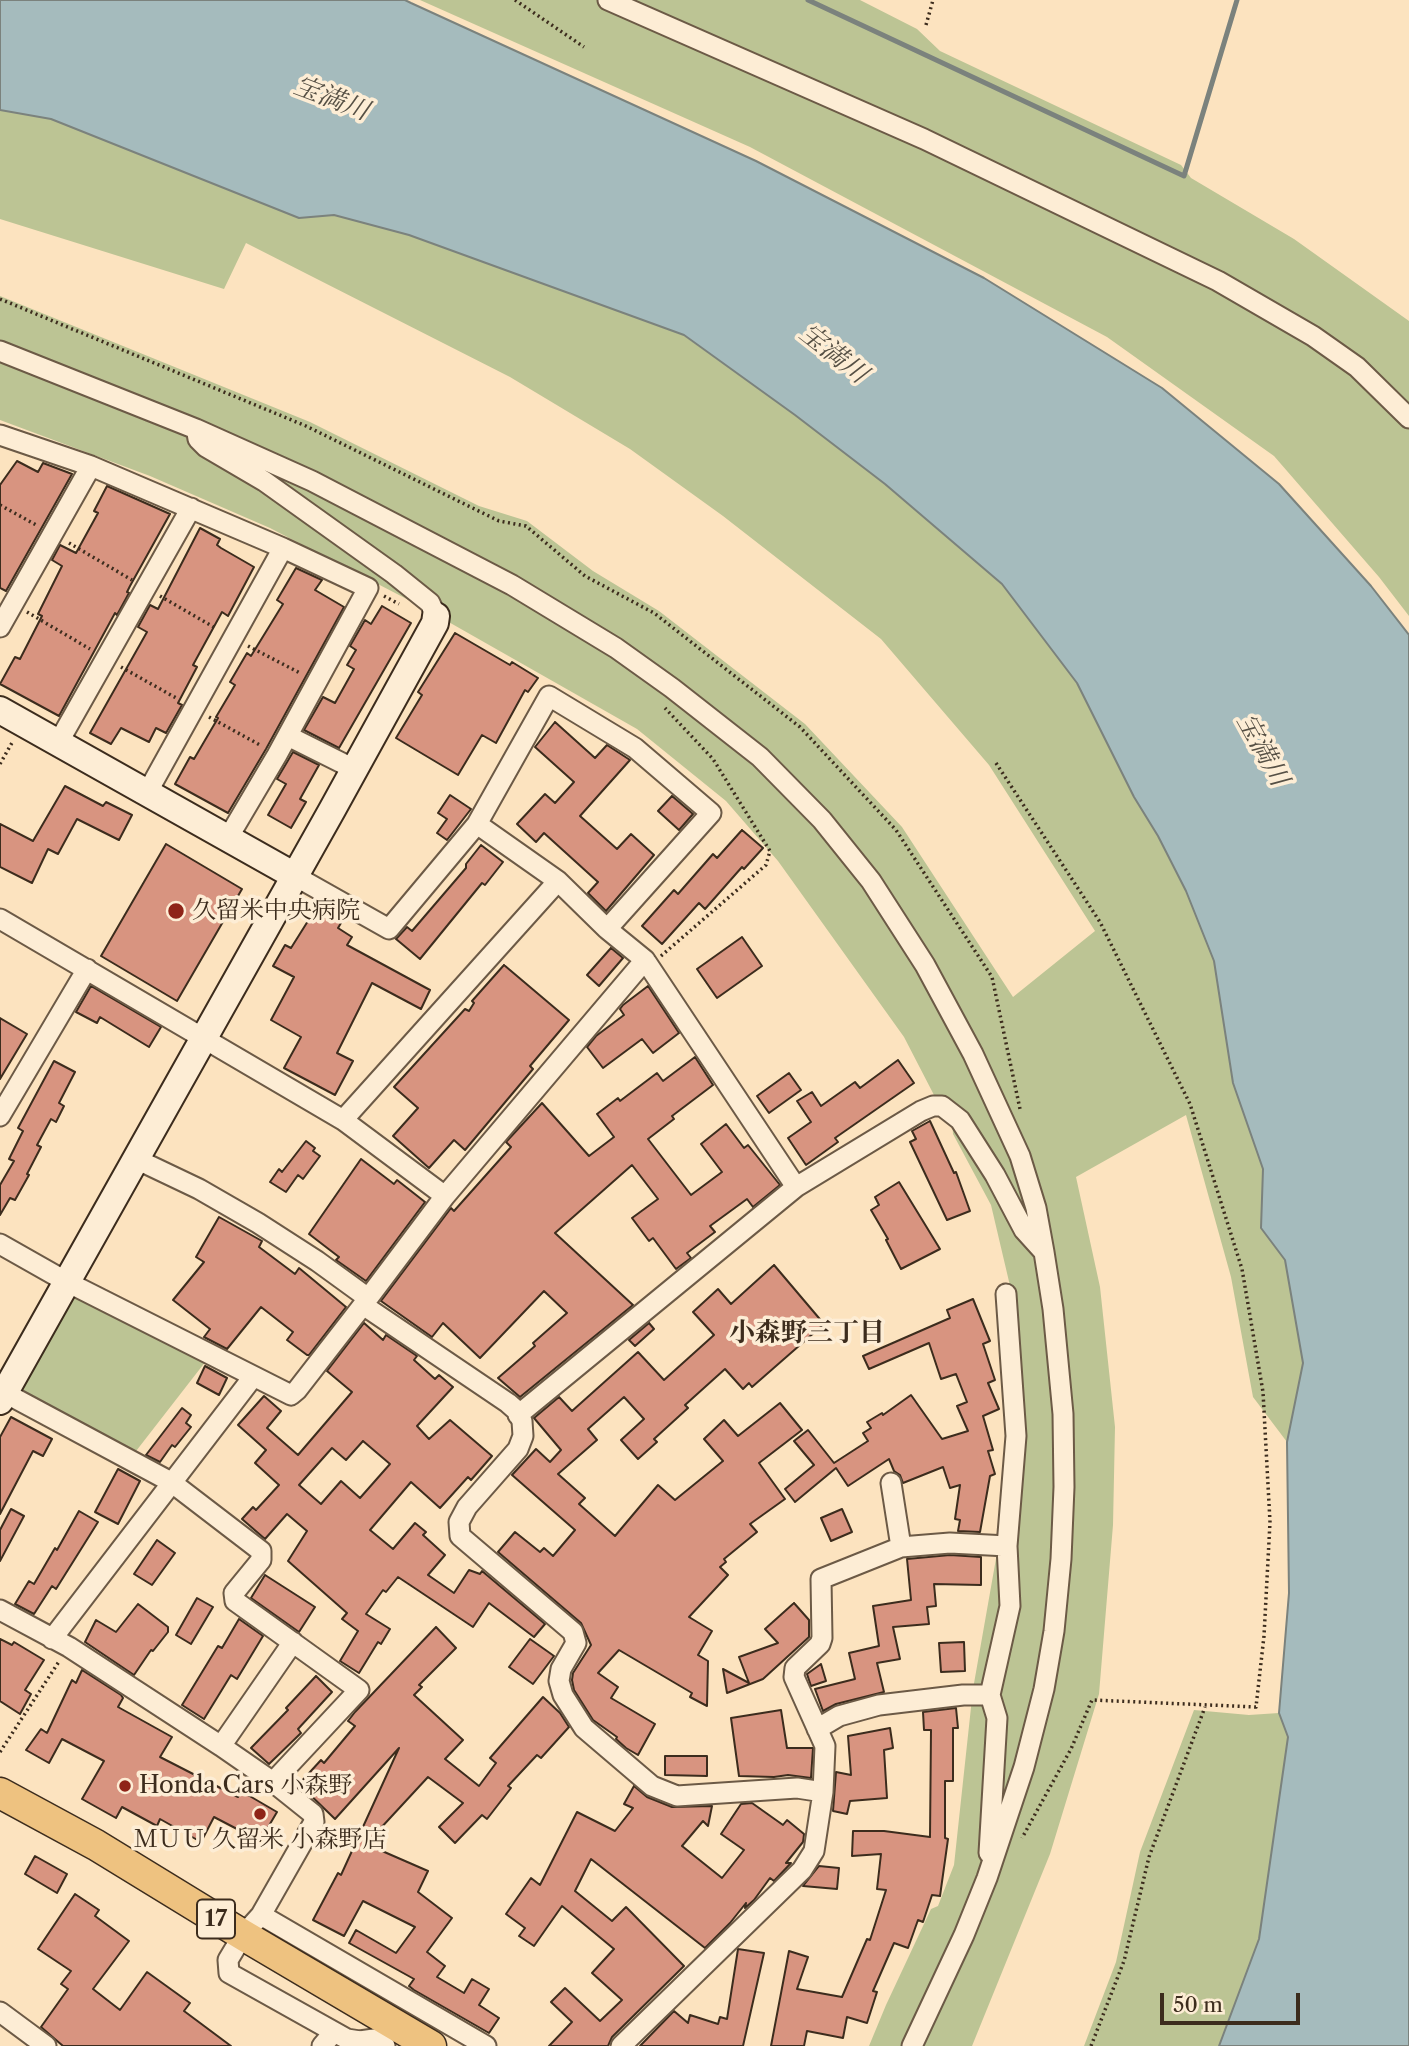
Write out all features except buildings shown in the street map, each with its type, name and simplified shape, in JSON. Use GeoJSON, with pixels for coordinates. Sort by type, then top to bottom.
{"type":"FeatureCollection","features":[{"type":"Feature","properties":{"kind":"main road","name":"17"},"geometry":{"type":"LineString","coordinates":[[0,1793],[252,1925],[432,2046]]}},
{"type":"Feature","properties":{"kind":"street"},"geometry":{"type":"LineString","coordinates":[[608,0],[924,139],[1218,281],[1290,322],[1357,367],[1409,418]]}},
{"type":"Feature","properties":{"kind":"street"},"geometry":{"type":"LineString","coordinates":[[0,351],[196,429],[312,481],[512,585],[616,648],[672,688],[760,757],[822,820],[871,881],[925,965],[973,1054],[1020,1156],[1036,1208],[1044,1252],[1053,1309],[1063,1413],[1059,1571],[1054,1631],[1044,1689],[1024,1767],[987,1878],[964,1935],[912,2046]]}},
{"type":"Feature","properties":{"kind":"street"},"geometry":{"type":"LineString","coordinates":[[196,429],[198,439],[206,447],[264,481],[430,603],[436,616],[435,623],[2,1397],[171,1482],[261,1551],[261,1560],[234,1593],[236,1601],[359,1690],[273,1782]]}},
{"type":"Feature","properties":{"kind":"street"},"geometry":{"type":"LineString","coordinates":[[0,435],[91,466],[283,548],[368,588],[278,755],[228,838]]}},
{"type":"Feature","properties":{"kind":"street"},"geometry":{"type":"LineString","coordinates":[[0,627],[91,466]]}},
{"type":"Feature","properties":{"kind":"street"},"geometry":{"type":"LineString","coordinates":[[58,743],[191,508]]}},
{"type":"Feature","properties":{"kind":"street"},"geometry":{"type":"LineString","coordinates":[[147,793],[283,548]]}},
{"type":"Feature","properties":{"kind":"street"},"geometry":{"type":"LineString","coordinates":[[0,710],[389,929],[477,824],[549,696],[635,748],[711,813],[607,929]]}},
{"type":"Feature","properties":{"kind":"street"},"geometry":{"type":"LineString","coordinates":[[288,736],[354,769]]}},
{"type":"Feature","properties":{"kind":"street"},"geometry":{"type":"LineString","coordinates":[[477,824],[558,881],[607,929],[645,960],[796,1187]]}},
{"type":"Feature","properties":{"kind":"street"},"geometry":{"type":"LineString","coordinates":[[344,1120],[558,881]]}},
{"type":"Feature","properties":{"kind":"street"},"geometry":{"type":"LineString","coordinates":[[0,919],[344,1120],[445,1196]]}},
{"type":"Feature","properties":{"kind":"street"},"geometry":{"type":"LineString","coordinates":[[0,1244],[68,1282],[291,1395],[366,1302],[445,1196],[645,960]]}},
{"type":"Feature","properties":{"kind":"street"},"geometry":{"type":"LineString","coordinates":[[0,1116],[87,969]]}},
{"type":"Feature","properties":{"kind":"street"},"geometry":{"type":"LineString","coordinates":[[518,1415],[796,1187],[921,1111],[942,1106],[960,1120],[995,1175],[1024,1230],[1044,1252]]}},
{"type":"Feature","properties":{"kind":"street"},"geometry":{"type":"LineString","coordinates":[[136,1159],[199,1189],[317,1261],[366,1302],[508,1403],[518,1415],[522,1422],[523,1436],[518,1449],[467,1507],[460,1522],[460,1536],[573,1632],[576,1643],[561,1669],[559,1681],[563,1695],[584,1728],[652,1786],[677,1796],[797,1788],[822,1792]]}},
{"type":"Feature","properties":{"kind":"street"},"geometry":{"type":"LineString","coordinates":[[987,1878],[997,1718],[990,1696],[1010,1606],[1007,1546],[1016,1436],[1006,1294]]}},
{"type":"Feature","properties":{"kind":"street"},"geometry":{"type":"LineString","coordinates":[[61,1643],[171,1482],[253,1377]]}},
{"type":"Feature","properties":{"kind":"street"},"geometry":{"type":"LineString","coordinates":[[891,1483],[901,1547]]}},
{"type":"Feature","properties":{"kind":"street"},"geometry":{"type":"LineString","coordinates":[[621,2046],[802,1870],[814,1851],[826,1758],[824,1746],[794,1676],[795,1668],[820,1644],[822,1638],[821,1579],[901,1547],[950,1543],[1007,1546]]}},
{"type":"Feature","properties":{"kind":"street"},"geometry":{"type":"LineString","coordinates":[[0,1610],[61,1643],[221,1746],[313,1814],[314,1822],[228,1960],[229,1973],[328,2039],[374,2039],[385,2046]]}},
{"type":"Feature","properties":{"kind":"street"},"geometry":{"type":"LineString","coordinates":[[221,1746],[293,1642]]}},
{"type":"Feature","properties":{"kind":"street"},"geometry":{"type":"LineString","coordinates":[[817,1729],[839,1716],[879,1705],[963,1695],[990,1696]]}},
{"type":"Feature","properties":{"kind":"street"},"geometry":{"type":"LineString","coordinates":[[252,1925],[486,2046]]}},
{"type":"Feature","properties":{"kind":"street"},"geometry":{"type":"LineString","coordinates":[[0,2012],[46,2046]]}},
{"type":"Feature","properties":{"kind":"path"},"geometry":{"type":"LineString","coordinates":[[515,0],[584,47]]}},
{"type":"Feature","properties":{"kind":"path"},"geometry":{"type":"LineString","coordinates":[[926,25],[933,0]]}},
{"type":"Feature","properties":{"kind":"path"},"geometry":{"type":"LineString","coordinates":[[13,604],[278,755]]}},
{"type":"Feature","properties":{"kind":"path"},"geometry":{"type":"LineString","coordinates":[[996,763],[1100,922],[1190,1104],[1242,1269],[1263,1392],[1270,1522],[1264,1636],[1256,1707],[1092,1700],[1071,1749],[1020,1842]]}},
{"type":"Feature","properties":{"kind":"path"},"geometry":{"type":"LineString","coordinates":[[0,1752],[61,1643]]}},
{"type":"Feature","properties":{"kind":"path"},"geometry":{"type":"LineString","coordinates":[[1091,2046],[1124,1961],[1149,1857],[1205,1706]]}},
{"type":"Feature","properties":{"kind":"green space"},"geometry":{"type":"Polygon","coordinates":[[[420,0],[860,0],[917,29],[940,51],[1181,165],[1191,178],[1294,239],[1409,321],[1409,616],[1379,577],[1274,456],[1107,337],[750,147],[420,0]]]}},
{"type":"Feature","properties":{"kind":"green space"},"geometry":{"type":"Polygon","coordinates":[[[0,110],[51,119],[299,218],[334,215],[409,235],[683,335],[795,415],[885,484],[1002,584],[1077,683],[1134,797],[1158,836],[1186,891],[1214,961],[1233,1083],[1263,1169],[1261,1227],[1285,1260],[1303,1363],[1287,1442],[1253,1397],[1231,1277],[1186,1115],[1076,1177],[1100,1287],[1115,1427],[1113,1525],[1099,1694],[1050,1854],[972,2046],[869,2046],[931,1909],[938,1906],[954,1865],[973,1689],[997,1553],[1015,1552],[1011,1290],[991,1205],[953,1134],[951,1103],[935,1097],[904,1037],[778,861],[726,801],[637,729],[424,608],[270,528],[150,476],[0,420],[0,296],[310,422],[479,506],[527,521],[593,571],[659,611],[805,724],[902,827],[1013,997],[1095,931],[989,765],[881,639],[723,516],[630,449],[510,377],[246,243],[224,289],[0,219],[0,110]]]}},
{"type":"Feature","properties":{"kind":"green space"},"geometry":{"type":"Polygon","coordinates":[[[70,1289],[206,1361],[133,1455],[13,1390],[70,1289]]]}},
{"type":"Feature","properties":{"kind":"green space"},"geometry":{"type":"Polygon","coordinates":[[[1194,1710],[1249,1715],[1279,1713],[1288,1737],[1259,1939],[1219,2046],[1084,2046],[1116,1962],[1140,1852],[1194,1710]]]}},
{"type":"Feature","properties":{"kind":"water","name":"宝満川"},"geometry":{"type":"Polygon","coordinates":[[[0,0],[405,0],[756,161],[984,278],[1162,388],[1279,484],[1371,586],[1409,635],[1409,2046],[1219,2046],[1259,1939],[1288,1737],[1279,1713],[1289,1593],[1287,1442],[1303,1363],[1285,1260],[1261,1228],[1263,1169],[1233,1083],[1214,961],[1186,891],[1158,836],[1134,797],[1077,683],[1002,584],[885,484],[684,335],[409,235],[334,215],[299,218],[51,119],[0,110],[0,0]]]}},
{"type":"Feature","properties":{"kind":"waterway"},"geometry":{"type":"LineString","coordinates":[[808,0],[1184,176],[1237,0]]}},
{"type":"Feature","properties":{"kind":"place","name":"久留米中央病院"},"geometry":{"type":"Point","coordinates":[176,911]}},
{"type":"Feature","properties":{"kind":"place","name":"Honda Cars 小森野"},"geometry":{"type":"Point","coordinates":[125,1786]}},
{"type":"Feature","properties":{"kind":"place","name":"ＭＵＵ 久留米 小森野店"},"geometry":{"type":"Point","coordinates":[260,1814]}},
{"type":"Feature","properties":{"kind":"district","name":"小森野三丁目"},"geometry":{"type":"Point","coordinates":[807,1333]}}]}
